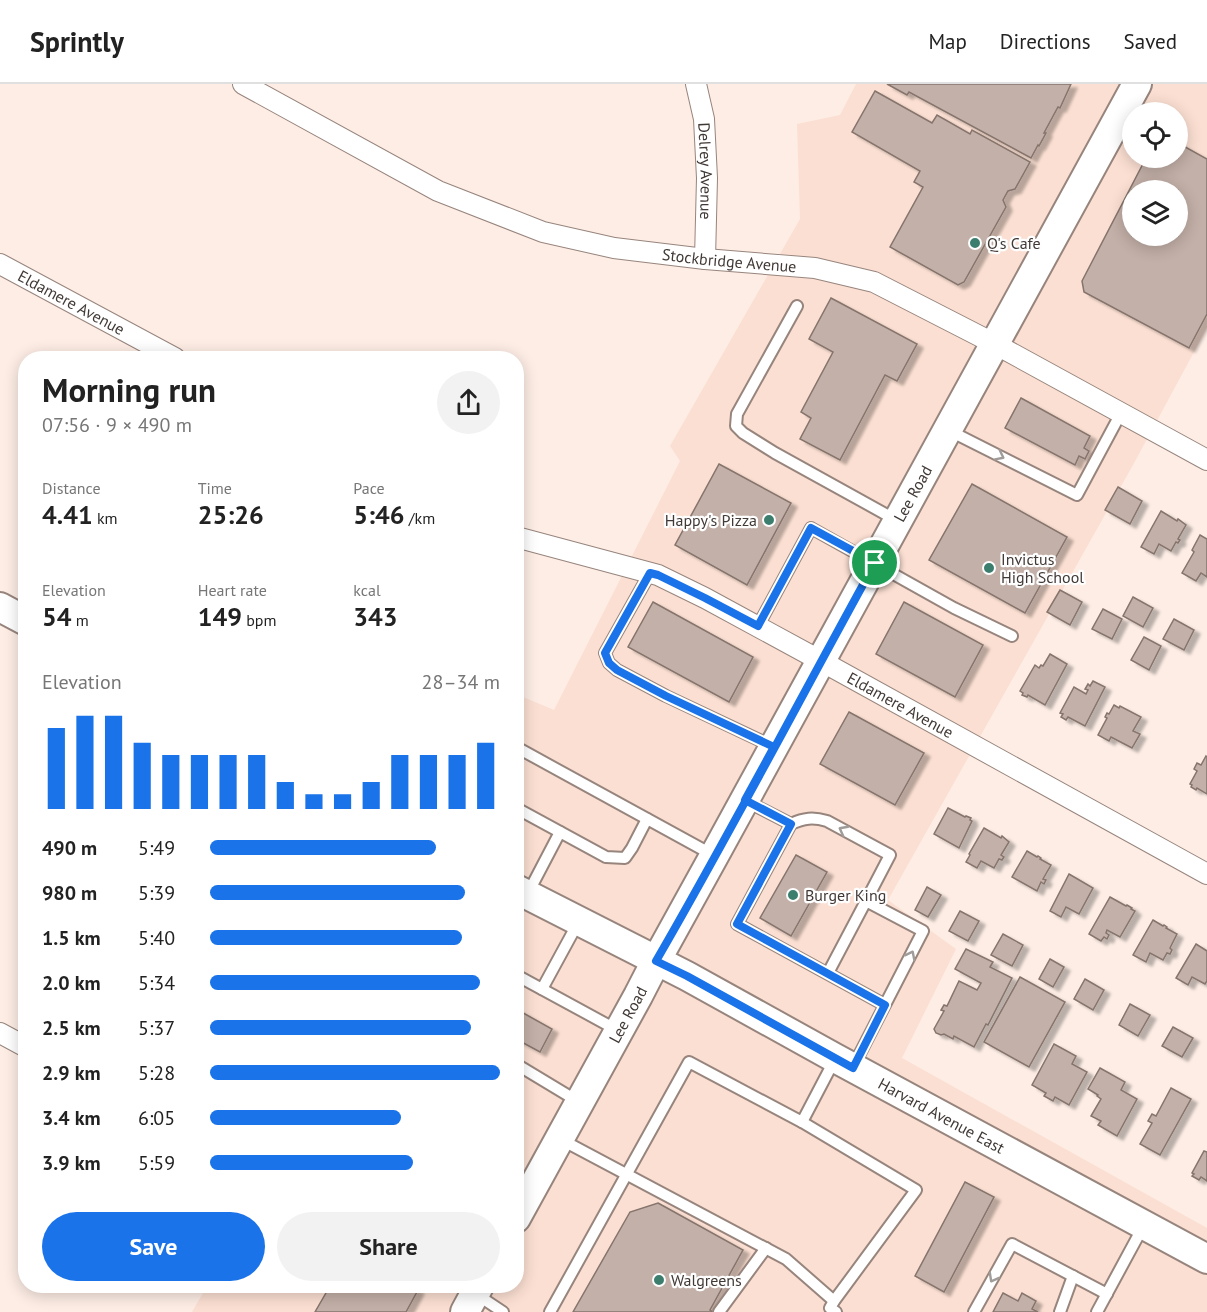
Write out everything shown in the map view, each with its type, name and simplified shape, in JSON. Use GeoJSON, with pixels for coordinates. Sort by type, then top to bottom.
{"type":"FeatureCollection","features":[{"type":"Feature","properties":{"kind":"main road","name":"Lee Road"},"geometry":{"type":"LineString","coordinates":[[524,1203],[1135,85]]}},
{"type":"Feature","properties":{"kind":"main road"},"geometry":{"type":"LineString","coordinates":[[0,607],[18,617]]}},
{"type":"Feature","properties":{"kind":"main road","name":"Harvard Avenue East"},"geometry":{"type":"LineString","coordinates":[[524,893],[687,976],[1207,1259]]}},
{"type":"Feature","properties":{"kind":"street","name":"Stockbridge Avenue"},"geometry":{"type":"LineString","coordinates":[[243,84],[438,191],[543,232],[614,248],[705,259],[815,268],[874,282],[995,344],[1207,460]]}},
{"type":"Feature","properties":{"kind":"street","name":"Delrey Avenue"},"geometry":{"type":"LineString","coordinates":[[696,84],[704,119],[705,259]]}},
{"type":"Feature","properties":{"kind":"street","name":"Eldamere Avenue"},"geometry":{"type":"LineString","coordinates":[[0,264],[162,351]]}},
{"type":"Feature","properties":{"kind":"street","name":"Eldamere Avenue"},"geometry":{"type":"LineString","coordinates":[[524,539],[658,575],[705,598],[1207,874]]}},
{"type":"Feature","properties":{"kind":"street"},"geometry":{"type":"LineString","coordinates":[[0,1032],[18,1042]]}},
{"type":"Feature","properties":{"kind":"lane"},"geometry":{"type":"LineString","coordinates":[[797,306],[737,414],[736,426],[743,434],[898,521]]}},
{"type":"Feature","properties":{"kind":"lane"},"geometry":{"type":"LineString","coordinates":[[948,430],[1077,495],[1121,413]]}},
{"type":"Feature","properties":{"kind":"lane"},"geometry":{"type":"LineString","coordinates":[[758,626],[811,528],[954,608],[1012,636]]}},
{"type":"Feature","properties":{"kind":"lane"},"geometry":{"type":"LineString","coordinates":[[650,573],[605,653],[609,663],[617,670],[666,696],[774,747]]}},
{"type":"Feature","properties":{"kind":"lane"},"geometry":{"type":"LineString","coordinates":[[524,751],[714,856]]}},
{"type":"Feature","properties":{"kind":"lane"},"geometry":{"type":"LineString","coordinates":[[745,800],[791,824]]}},
{"type":"Feature","properties":{"kind":"lane"},"geometry":{"type":"LineString","coordinates":[[524,812],[606,856],[625,858],[647,819]]}},
{"type":"Feature","properties":{"kind":"lane"},"geometry":{"type":"LineString","coordinates":[[828,973],[890,855],[827,821],[804,818],[791,824],[737,924],[885,1006]]}},
{"type":"Feature","properties":{"kind":"lane"},"geometry":{"type":"LineString","coordinates":[[524,889],[560,832]]}},
{"type":"Feature","properties":{"kind":"lane"},"geometry":{"type":"LineString","coordinates":[[802,1122],[885,1006],[923,931],[866,901]]}},
{"type":"Feature","properties":{"kind":"lane"},"geometry":{"type":"LineString","coordinates":[[542,989],[579,921]]}},
{"type":"Feature","properties":{"kind":"lane"},"geometry":{"type":"LineString","coordinates":[[524,979],[619,1031]]}},
{"type":"Feature","properties":{"kind":"lane"},"geometry":{"type":"LineString","coordinates":[[549,1312],[627,1174],[689,1062],[802,1122],[916,1190],[832,1308],[786,1259],[766,1248],[627,1174],[560,1138]]}},
{"type":"Feature","properties":{"kind":"lane"},"geometry":{"type":"LineString","coordinates":[[524,1069],[580,1102]]}},
{"type":"Feature","properties":{"kind":"lane"},"geometry":{"type":"LineString","coordinates":[[1097,1312],[1144,1224]]}},
{"type":"Feature","properties":{"kind":"lane"},"geometry":{"type":"LineString","coordinates":[[974,1312],[1012,1244],[1107,1294]]}},
{"type":"Feature","properties":{"kind":"lane"},"geometry":{"type":"LineString","coordinates":[[719,1312],[766,1248]]}},
{"type":"Feature","properties":{"kind":"lane"},"geometry":{"type":"LineString","coordinates":[[1060,1312],[1073,1276]]}},
{"type":"Feature","properties":{"kind":"lane"},"geometry":{"type":"LineString","coordinates":[[470,1294],[503,1312]]}},
{"type":"Feature","properties":{"kind":"shaded area"},"geometry":{"type":"Polygon","coordinates":[[[856,84],[1207,84],[1207,328],[1133,465],[888,900],[956,949],[902,1058],[1207,1228],[1207,1312],[192,1312],[203,1293],[524,1293],[524,697],[554,710],[680,461],[670,446],[800,219],[797,124],[840,115],[856,84]]]}},
{"type":"Feature","properties":{"kind":"building"},"geometry":{"type":"Polygon","coordinates":[[[887,84],[1071,84],[1031,158],[909,92],[907,95],[887,84]]]}},
{"type":"Feature","properties":{"kind":"building"},"geometry":{"type":"Polygon","coordinates":[[[875,91],[932,123],[937,115],[970,134],[972,130],[1030,162],[1015,189],[1008,191],[1003,200],[1006,207],[964,282],[958,285],[890,247],[923,187],[914,182],[920,171],[852,132],[875,91]]]}},
{"type":"Feature","properties":{"kind":"building"},"geometry":{"type":"Polygon","coordinates":[[[1188,149],[1207,159],[1207,314],[1189,348],[1084,292],[1082,281],[1122,204],[1122,246],[1188,246],[1188,180],[1135,180],[1141,168],[1188,168],[1188,149]]]}},
{"type":"Feature","properties":{"kind":"building"},"geometry":{"type":"Polygon","coordinates":[[[831,298],[917,344],[897,381],[885,375],[840,460],[800,439],[811,418],[801,412],[833,352],[809,339],[831,298]]]}},
{"type":"Feature","properties":{"kind":"building"},"geometry":{"type":"Polygon","coordinates":[[[1021,398],[1090,436],[1084,448],[1089,451],[1085,459],[1079,456],[1075,465],[1005,428],[1021,398]]]}},
{"type":"Feature","properties":{"kind":"building"},"geometry":{"type":"Polygon","coordinates":[[[719,464],[791,503],[747,585],[675,545],[719,464]]]}},
{"type":"Feature","properties":{"kind":"building"},"geometry":{"type":"Polygon","coordinates":[[[972,484],[1067,537],[1025,613],[929,560],[972,484]]]}},
{"type":"Feature","properties":{"kind":"building"},"geometry":{"type":"Polygon","coordinates":[[[1118,487],[1142,501],[1130,524],[1105,510],[1118,487]]]}},
{"type":"Feature","properties":{"kind":"building"},"geometry":{"type":"Polygon","coordinates":[[[1161,511],[1186,525],[1178,539],[1180,540],[1176,542],[1171,551],[1159,544],[1154,554],[1141,547],[1161,511]]]}},
{"type":"Feature","properties":{"kind":"building"},"geometry":{"type":"Polygon","coordinates":[[[1200,535],[1207,539],[1207,577],[1201,573],[1196,581],[1182,573],[1194,552],[1192,550],[1200,535]]]}},
{"type":"Feature","properties":{"kind":"building"},"geometry":{"type":"Polygon","coordinates":[[[1060,590],[1082,602],[1070,625],[1047,612],[1060,590]]]}},
{"type":"Feature","properties":{"kind":"building"},"geometry":{"type":"Polygon","coordinates":[[[1133,597],[1153,608],[1143,627],[1123,616],[1133,597]]]}},
{"type":"Feature","properties":{"kind":"building"},"geometry":{"type":"Polygon","coordinates":[[[653,602],[753,657],[729,702],[628,647],[653,602]]]}},
{"type":"Feature","properties":{"kind":"building"},"geometry":{"type":"Polygon","coordinates":[[[904,602],[983,645],[955,697],[876,654],[904,602]]]}},
{"type":"Feature","properties":{"kind":"building"},"geometry":{"type":"Polygon","coordinates":[[[1103,609],[1122,619],[1112,639],[1092,629],[1103,609]]]}},
{"type":"Feature","properties":{"kind":"building"},"geometry":{"type":"Polygon","coordinates":[[[1174,619],[1194,630],[1184,650],[1163,639],[1174,619]]]}},
{"type":"Feature","properties":{"kind":"building"},"geometry":{"type":"Polygon","coordinates":[[[1144,637],[1161,646],[1149,670],[1131,660],[1144,637]]]}},
{"type":"Feature","properties":{"kind":"building"},"geometry":{"type":"Polygon","coordinates":[[[1050,654],[1067,664],[1045,705],[1028,695],[1027,697],[1022,695],[1020,691],[1035,665],[1039,668],[1043,666],[1050,654]]]}},
{"type":"Feature","properties":{"kind":"building"},"geometry":{"type":"Polygon","coordinates":[[[1093,681],[1105,687],[1085,726],[1068,717],[1066,720],[1061,717],[1063,714],[1060,713],[1074,687],[1086,694],[1088,690],[1085,689],[1093,681]]]}},
{"type":"Feature","properties":{"kind":"building"},"geometry":{"type":"Polygon","coordinates":[[[1114,705],[1141,717],[1133,731],[1140,734],[1132,748],[1111,737],[1109,741],[1098,735],[1107,718],[1105,717],[1107,713],[1109,714],[1114,705]]]}},
{"type":"Feature","properties":{"kind":"building"},"geometry":{"type":"Polygon","coordinates":[[[849,712],[924,753],[895,805],[820,764],[849,712]]]}},
{"type":"Feature","properties":{"kind":"building"},"geometry":{"type":"Polygon","coordinates":[[[1206,756],[1207,794],[1197,788],[1196,790],[1190,784],[1197,771],[1194,769],[1197,763],[1201,765],[1206,756]]]}},
{"type":"Feature","properties":{"kind":"building"},"geometry":{"type":"Polygon","coordinates":[[[948,808],[971,818],[972,821],[959,848],[934,834],[948,808]]]}},
{"type":"Feature","properties":{"kind":"building"},"geometry":{"type":"Polygon","coordinates":[[[984,828],[1001,838],[1002,836],[1009,842],[1001,855],[1004,857],[1002,860],[999,859],[994,868],[981,861],[977,868],[966,862],[984,828]]]}},
{"type":"Feature","properties":{"kind":"building"},"geometry":{"type":"Polygon","coordinates":[[[1027,851],[1051,865],[1043,879],[1046,880],[1044,884],[1041,882],[1037,891],[1012,877],[1027,851]]]}},
{"type":"Feature","properties":{"kind":"building","name":"Burger King"},"geometry":{"type":"Polygon","coordinates":[[[796,855],[827,872],[791,936],[760,918],[796,855]]]}},
{"type":"Feature","properties":{"kind":"building"},"geometry":{"type":"Polygon","coordinates":[[[1069,874],[1093,888],[1079,914],[1066,907],[1061,917],[1050,911],[1069,874]]]}},
{"type":"Feature","properties":{"kind":"building"},"geometry":{"type":"Polygon","coordinates":[[[927,887],[941,895],[928,917],[915,910],[927,887]]]}},
{"type":"Feature","properties":{"kind":"building"},"geometry":{"type":"Polygon","coordinates":[[[1110,897],[1135,911],[1120,937],[1107,930],[1106,933],[1109,935],[1107,939],[1104,937],[1101,941],[1089,934],[1110,897]]]}},
{"type":"Feature","properties":{"kind":"building"},"geometry":{"type":"Polygon","coordinates":[[[960,911],[979,921],[968,941],[949,931],[960,911]]]}},
{"type":"Feature","properties":{"kind":"building"},"geometry":{"type":"Polygon","coordinates":[[[1153,920],[1177,934],[1170,948],[1172,950],[1170,954],[1167,953],[1163,960],[1150,953],[1146,962],[1133,955],[1153,920]]]}},
{"type":"Feature","properties":{"kind":"building"},"geometry":{"type":"Polygon","coordinates":[[[1003,934],[1023,945],[1012,966],[991,955],[1003,934]]]}},
{"type":"Feature","properties":{"kind":"building"},"geometry":{"type":"Polygon","coordinates":[[[1196,944],[1207,951],[1207,981],[1205,984],[1192,977],[1188,985],[1176,978],[1196,944]]]}},
{"type":"Feature","properties":{"kind":"building"},"geometry":{"type":"Polygon","coordinates":[[[966,949],[993,962],[990,967],[1012,978],[974,1047],[954,1036],[953,1039],[936,1033],[934,1029],[944,1011],[941,1010],[944,1005],[947,1006],[959,981],[977,990],[981,983],[955,969],[966,949]]]}},
{"type":"Feature","properties":{"kind":"building"},"geometry":{"type":"Polygon","coordinates":[[[1050,959],[1064,967],[1053,987],[1039,979],[1050,959]]]}},
{"type":"Feature","properties":{"kind":"building"},"geometry":{"type":"Polygon","coordinates":[[[1020,977],[1065,1002],[1029,1067],[984,1042],[1020,977]]]}},
{"type":"Feature","properties":{"kind":"building"},"geometry":{"type":"Polygon","coordinates":[[[1085,979],[1104,990],[1093,1010],[1074,999],[1085,979]]]}},
{"type":"Feature","properties":{"kind":"building"},"geometry":{"type":"Polygon","coordinates":[[[1130,1004],[1150,1015],[1138,1036],[1119,1025],[1130,1004]]]}},
{"type":"Feature","properties":{"kind":"building"},"geometry":{"type":"Polygon","coordinates":[[[524,1013],[552,1029],[540,1052],[524,1043],[524,1013]]]}},
{"type":"Feature","properties":{"kind":"building"},"geometry":{"type":"Polygon","coordinates":[[[1173,1027],[1193,1038],[1182,1057],[1162,1046],[1173,1027]]]}},
{"type":"Feature","properties":{"kind":"building"},"geometry":{"type":"Polygon","coordinates":[[[1054,1044],[1076,1056],[1072,1064],[1087,1072],[1069,1105],[1055,1097],[1053,1101],[1044,1096],[1046,1093],[1032,1085],[1054,1044]]]}},
{"type":"Feature","properties":{"kind":"building"},"geometry":{"type":"Polygon","coordinates":[[[1100,1068],[1125,1082],[1121,1090],[1137,1099],[1117,1136],[1098,1125],[1101,1121],[1091,1116],[1101,1099],[1088,1089],[1100,1068]]]}},
{"type":"Feature","properties":{"kind":"building"},"geometry":{"type":"Polygon","coordinates":[[[1171,1088],[1191,1099],[1160,1155],[1140,1144],[1152,1123],[1148,1121],[1152,1114],[1156,1116],[1171,1088]]]}},
{"type":"Feature","properties":{"kind":"building"},"geometry":{"type":"Polygon","coordinates":[[[1204,1151],[1207,1152],[1207,1181],[1201,1177],[1199,1180],[1192,1176],[1204,1151]]]}},
{"type":"Feature","properties":{"kind":"building"},"geometry":{"type":"Polygon","coordinates":[[[965,1182],[994,1197],[944,1292],[915,1276],[965,1182]]]}},
{"type":"Feature","properties":{"kind":"building","name":"Walgreens"},"geometry":{"type":"Polygon","coordinates":[[[658,1203],[743,1250],[710,1310],[713,1312],[573,1312],[630,1212],[658,1203]]]}},
{"type":"Feature","properties":{"kind":"building"},"geometry":{"type":"Polygon","coordinates":[[[326,1293],[416,1293],[406,1312],[315,1312],[326,1293]]]}},
{"type":"Feature","properties":{"kind":"building"},"geometry":{"type":"Polygon","coordinates":[[[1003,1293],[1018,1301],[1022,1293],[1036,1301],[1032,1309],[1038,1312],[993,1312],[1003,1293]]]}},
{"type":"Feature","properties":{"kind":"place","name":"Q's Cafe"},"geometry":{"type":"Point","coordinates":[975,243]}},
{"type":"Feature","properties":{"kind":"place","name":"Happy's Pizza"},"geometry":{"type":"Point","coordinates":[769,520]}},
{"type":"Feature","properties":{"kind":"place","name":"Invictus High School"},"geometry":{"type":"Point","coordinates":[989,568]}},
{"type":"Feature","properties":{"kind":"place","name":"Burger King"},"geometry":{"type":"Point","coordinates":[793,895]}},
{"type":"Feature","properties":{"kind":"place","name":"Walgreens"},"geometry":{"type":"Point","coordinates":[659,1280]}},
{"type":"Feature","properties":{"kind":"route"},"geometry":{"type":"LineString","coordinates":[[875,563],[745,800],[678,922],[656,961],[853,1068],[885,1005],[737,924],[791,824],[745,800],[774,747],[617,670],[609,663],[605,653],[650,573],[758,626],[811,528],[875,563]]}}]}
